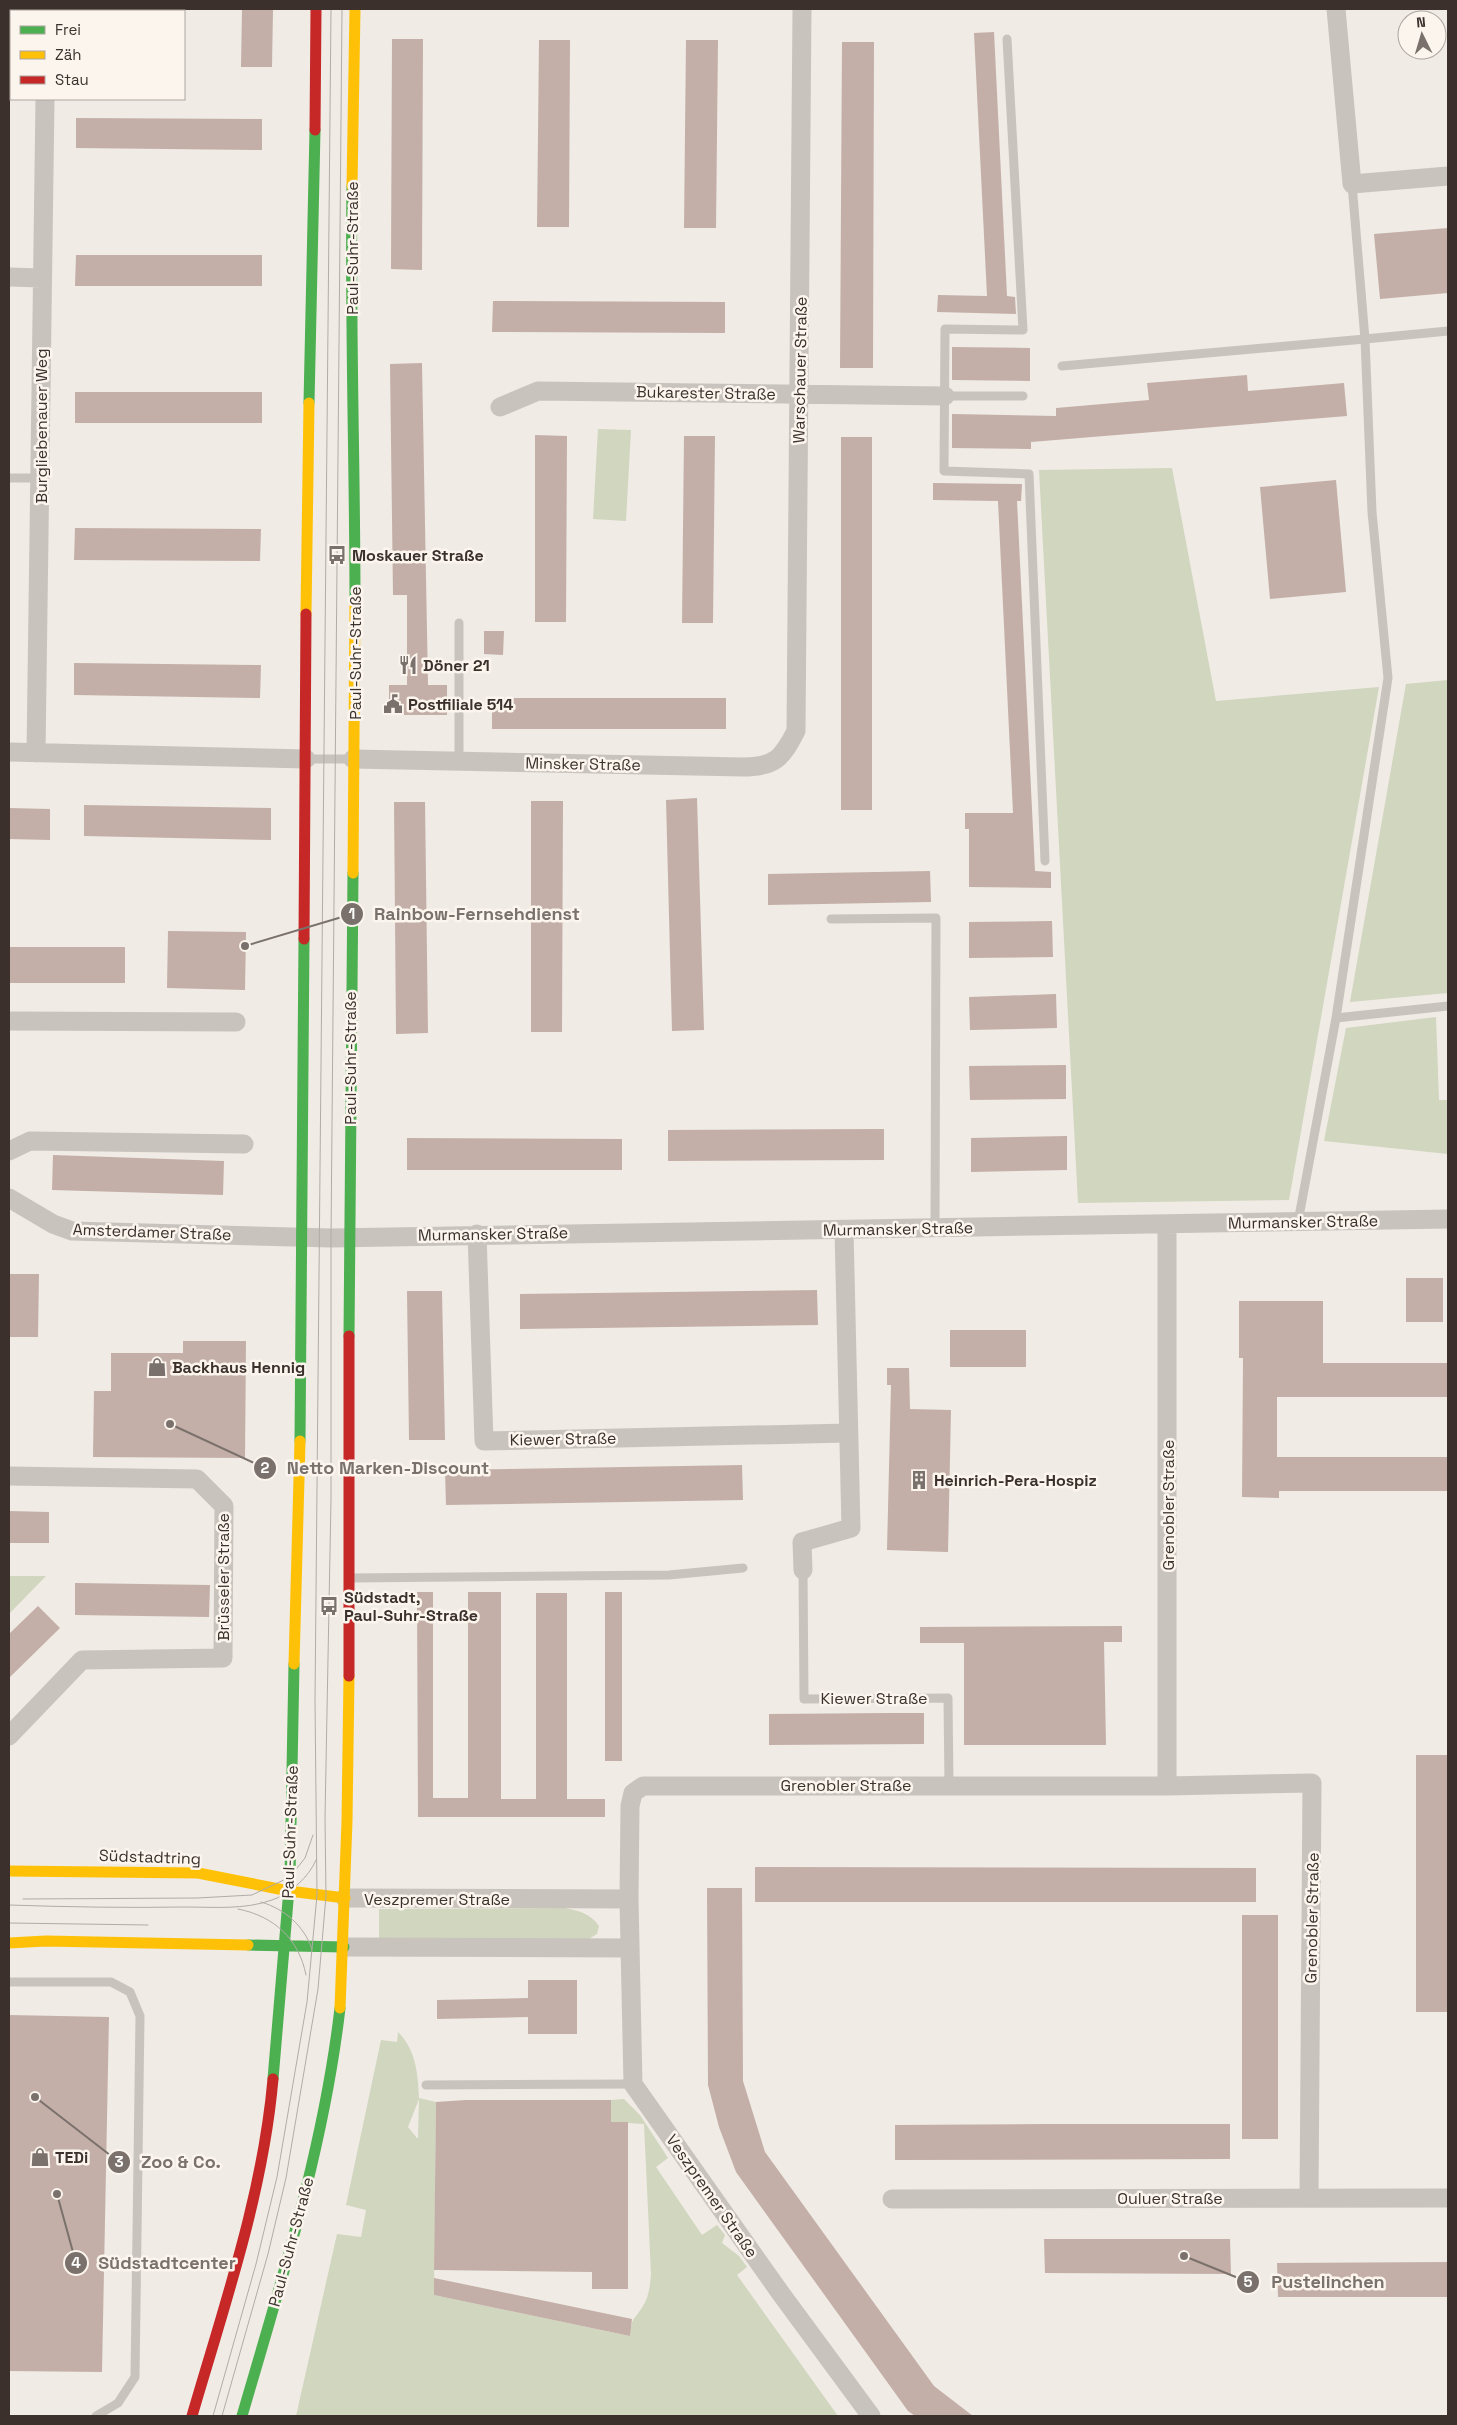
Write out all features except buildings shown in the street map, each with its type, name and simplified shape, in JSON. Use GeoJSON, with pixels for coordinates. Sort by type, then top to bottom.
{"type":"FeatureCollection","features":[{"type":"Feature","properties":{"kind":"street","name":"Paul-Suhr-Straße"},"geometry":{"type":"LineString","coordinates":[[192,2416],[238,2257],[259,2172],[271,2099],[289,1891],[302,1237],[309,388],[316,110],[316,9]]}},
{"type":"Feature","properties":{"kind":"street","name":"Paul-Suhr-Straße"},"geometry":{"type":"LineString","coordinates":[[242,2416],[278,2293],[320,2133],[333,2068],[341,2008],[344,1947],[350,1578],[348,1238],[355,697],[355,435],[351,283],[355,9]]}},
{"type":"Feature","properties":{"kind":"street","name":"Warschauer Straße"},"geometry":{"type":"LineString","coordinates":[[796,731],[802,9]]}},
{"type":"Feature","properties":{"kind":"street"},"geometry":{"type":"LineString","coordinates":[[1336,9],[1352,184],[1448,176]]}},
{"type":"Feature","properties":{"kind":"street","name":"Burgliebenauer Weg"},"geometry":{"type":"LineString","coordinates":[[36,753],[41,478],[41,278],[45,100]]}},
{"type":"Feature","properties":{"kind":"street"},"geometry":{"type":"LineString","coordinates":[[9,277],[41,278]]}},
{"type":"Feature","properties":{"kind":"street","name":"Bukarester Straße"},"geometry":{"type":"LineString","coordinates":[[500,407],[538,391],[945,396]]}},
{"type":"Feature","properties":{"kind":"street","name":"Minsker Straße"},"geometry":{"type":"LineString","coordinates":[[353,759],[762,767],[784,754],[796,731]]}},
{"type":"Feature","properties":{"kind":"street"},"geometry":{"type":"LineString","coordinates":[[9,752],[306,759]]}},
{"type":"Feature","properties":{"kind":"street"},"geometry":{"type":"LineString","coordinates":[[9,1021],[236,1022]]}},
{"type":"Feature","properties":{"kind":"street"},"geometry":{"type":"LineString","coordinates":[[9,1151],[30,1141],[244,1144]]}},
{"type":"Feature","properties":{"kind":"street","name":"Amsterdamer Straße"},"geometry":{"type":"LineString","coordinates":[[9,1198],[53,1224],[72,1231],[302,1237]]}},
{"type":"Feature","properties":{"kind":"street","name":"Murmansker Straße"},"geometry":{"type":"LineString","coordinates":[[348,1238],[478,1234],[935,1229],[1448,1219]]}},
{"type":"Feature","properties":{"kind":"street","name":"Grenobler Straße"},"geometry":{"type":"LineString","coordinates":[[1166,1224],[1167,1786]]}},
{"type":"Feature","properties":{"kind":"street","name":"Kiewer Straße"},"geometry":{"type":"LineString","coordinates":[[803,1570],[802,1542],[851,1528],[844,1230]]}},
{"type":"Feature","properties":{"kind":"street","name":"Kiewer Straße"},"geometry":{"type":"LineString","coordinates":[[478,1234],[484,1441],[848,1433]]}},
{"type":"Feature","properties":{"kind":"street"},"geometry":{"type":"LineString","coordinates":[[302,1237],[348,1238]]}},
{"type":"Feature","properties":{"kind":"street","name":"Brüsseler Straße"},"geometry":{"type":"LineString","coordinates":[[9,1476],[198,1479],[224,1506],[223,1658],[82,1660],[9,1736]]}},
{"type":"Feature","properties":{"kind":"street","name":"Grenobler Straße"},"geometry":{"type":"LineString","coordinates":[[629,1899],[630,1806],[633,1793],[643,1786],[1167,1786],[1312,1783],[1309,2198]]}},
{"type":"Feature","properties":{"kind":"street","name":"Südstadtring"},"geometry":{"type":"LineString","coordinates":[[9,1871],[198,1873],[289,1891],[345,1898]]}},
{"type":"Feature","properties":{"kind":"street","name":"Veszpremer Straße"},"geometry":{"type":"LineString","coordinates":[[345,1898],[629,1899]]}},
{"type":"Feature","properties":{"kind":"street"},"geometry":{"type":"LineString","coordinates":[[629,1899],[633,2084]]}},
{"type":"Feature","properties":{"kind":"street"},"geometry":{"type":"LineString","coordinates":[[9,1943],[56,1941],[285,1947],[630,1948]]}},
{"type":"Feature","properties":{"kind":"street","name":"Veszpremer Straße"},"geometry":{"type":"LineString","coordinates":[[633,2084],[779,2292],[871,2416]]}},
{"type":"Feature","properties":{"kind":"street","name":"Ouluer Straße"},"geometry":{"type":"LineString","coordinates":[[892,2199],[1448,2198]]}},
{"type":"Feature","properties":{"kind":"lane"},"geometry":{"type":"LineString","coordinates":[[1006,38],[1023,330],[946,329],[944,471],[1028,474],[1044,860]]}},
{"type":"Feature","properties":{"kind":"lane"},"geometry":{"type":"LineString","coordinates":[[1298,1222],[1336,1018],[1388,678],[1372,512],[1365,339],[1352,184]]}},
{"type":"Feature","properties":{"kind":"lane"},"geometry":{"type":"LineString","coordinates":[[1062,366],[1448,331]]}},
{"type":"Feature","properties":{"kind":"lane"},"geometry":{"type":"LineString","coordinates":[[945,396],[1023,396]]}},
{"type":"Feature","properties":{"kind":"lane"},"geometry":{"type":"LineString","coordinates":[[9,478],[41,478]]}},
{"type":"Feature","properties":{"kind":"lane"},"geometry":{"type":"LineString","coordinates":[[458,623],[460,761]]}},
{"type":"Feature","properties":{"kind":"lane"},"geometry":{"type":"LineString","coordinates":[[306,759],[353,759]]}},
{"type":"Feature","properties":{"kind":"lane"},"geometry":{"type":"LineString","coordinates":[[831,919],[936,918],[935,1229]]}},
{"type":"Feature","properties":{"kind":"lane"},"geometry":{"type":"LineString","coordinates":[[1336,1018],[1448,1006]]}},
{"type":"Feature","properties":{"kind":"lane"},"geometry":{"type":"LineString","coordinates":[[350,1578],[669,1575],[743,1568]]}},
{"type":"Feature","properties":{"kind":"lane","name":"Kiewer Straße"},"geometry":{"type":"LineString","coordinates":[[803,1570],[804,1698],[948,1698],[949,1785]]}},
{"type":"Feature","properties":{"kind":"lane"},"geometry":{"type":"LineString","coordinates":[[9,1982],[111,1982],[130,1992],[140,2016],[135,2377],[118,2403],[96,2416]]}},
{"type":"Feature","properties":{"kind":"lane"},"geometry":{"type":"LineString","coordinates":[[426,2085],[633,2084]]}},
{"type":"Feature","properties":{"kind":"green space"},"geometry":{"type":"Polygon","coordinates":[[[598,429],[631,430],[626,521],[593,519],[598,429]]]}},
{"type":"Feature","properties":{"kind":"green space"},"geometry":{"type":"Polygon","coordinates":[[[1172,468],[1216,701],[1379,687],[1289,1200],[1078,1203],[1039,470],[1172,468]]]}},
{"type":"Feature","properties":{"kind":"green space"},"geometry":{"type":"Polygon","coordinates":[[[1448,680],[1448,993],[1350,1002],[1406,684],[1448,680]]]}},
{"type":"Feature","properties":{"kind":"green space"},"geometry":{"type":"Polygon","coordinates":[[[1436,1017],[1439,1100],[1448,1100],[1448,1154],[1324,1141],[1346,1028],[1436,1017]]]}},
{"type":"Feature","properties":{"kind":"green space"},"geometry":{"type":"Polygon","coordinates":[[[9,1576],[46,1576],[9,1614],[9,1576]]]}},
{"type":"Feature","properties":{"kind":"green space"},"geometry":{"type":"Polygon","coordinates":[[[565,1908],[592,1918],[599,1926],[597,1934],[587,1940],[379,1939],[379,1909],[565,1908]]]}},
{"type":"Feature","properties":{"kind":"green space"},"geometry":{"type":"Polygon","coordinates":[[[398,2032],[409,2047],[415,2063],[419,2098],[436,2102],[434,2295],[630,2336],[632,2322],[647,2299],[651,2274],[644,2124],[611,2122],[611,2100],[624,2099],[640,2115],[668,2158],[656,2167],[702,2235],[717,2225],[725,2235],[722,2243],[739,2256],[747,2267],[737,2275],[838,2416],[296,2416],[337,2234],[361,2237],[366,2210],[346,2205],[381,2040],[397,2042],[398,2032]],[[419,2099],[408,2127],[418,2138],[419,2099]]]}},
{"type":"Feature","properties":{"kind":"tram line"},"geometry":{"type":"LineString","coordinates":[[213,2416],[256,2264],[277,2177],[307,2002],[317,1895],[315,1700],[331,9]]}},
{"type":"Feature","properties":{"kind":"tram line"},"geometry":{"type":"LineString","coordinates":[[222,2416],[268,2254],[286,2178],[318,1989],[326,1896],[325,1818],[331,1499],[331,1238],[342,9]]}},
{"type":"Feature","properties":{"kind":"tram line"},"geometry":{"type":"LineString","coordinates":[[23,1899],[197,1898],[252,1895],[290,1877],[305,1858],[313,1835]]}},
{"type":"Feature","properties":{"kind":"tram line"},"geometry":{"type":"LineString","coordinates":[[9,1905],[75,1907],[229,1907],[251,1905],[272,1900],[285,1894],[304,1879],[316,1860]]}},
{"type":"Feature","properties":{"kind":"tram line"},"geometry":{"type":"LineString","coordinates":[[261,1902],[286,1914],[299,1926],[312,1949]]}},
{"type":"Feature","properties":{"kind":"tram line"},"geometry":{"type":"LineString","coordinates":[[238,1909],[263,1917],[283,1931],[297,1950],[303,1962],[306,1975]]}},
{"type":"Feature","properties":{"kind":"tram line"},"geometry":{"type":"LineString","coordinates":[[9,1923],[148,1925]]}},
{"type":"Feature","properties":{"kind":"traffic: fast"},"geometry":{"type":"LineString","coordinates":[[309,403],[315,130]]}},
{"type":"Feature","properties":{"kind":"traffic: fast"},"geometry":{"type":"LineString","coordinates":[[352,186],[355,603]]}},
{"type":"Feature","properties":{"kind":"traffic: fast"},"geometry":{"type":"LineString","coordinates":[[349,1336],[353,873]]}},
{"type":"Feature","properties":{"kind":"traffic: fast"},"geometry":{"type":"LineString","coordinates":[[300,1441],[304,939]]}},
{"type":"Feature","properties":{"kind":"traffic: fast"},"geometry":{"type":"LineString","coordinates":[[273,2079],[290,1877],[294,1664]]}},
{"type":"Feature","properties":{"kind":"traffic: fast"},"geometry":{"type":"LineString","coordinates":[[248,1945],[344,1947]]}},
{"type":"Feature","properties":{"kind":"traffic: fast"},"geometry":{"type":"LineString","coordinates":[[242,2416],[300,2214],[323,2112],[340,2008]]}},
{"type":"Feature","properties":{"kind":"traffic: slow"},"geometry":{"type":"LineString","coordinates":[[352,186],[355,9]]}},
{"type":"Feature","properties":{"kind":"traffic: slow"},"geometry":{"type":"LineString","coordinates":[[306,614],[309,403]]}},
{"type":"Feature","properties":{"kind":"traffic: slow"},"geometry":{"type":"LineString","coordinates":[[353,873],[355,603]]}},
{"type":"Feature","properties":{"kind":"traffic: slow"},"geometry":{"type":"LineString","coordinates":[[294,1664],[300,1441]]}},
{"type":"Feature","properties":{"kind":"traffic: slow"},"geometry":{"type":"LineString","coordinates":[[340,2008],[347,1821],[349,1676]]}},
{"type":"Feature","properties":{"kind":"traffic: slow"},"geometry":{"type":"LineString","coordinates":[[9,1871],[198,1873],[289,1891],[345,1898]]}},
{"type":"Feature","properties":{"kind":"traffic: slow"},"geometry":{"type":"LineString","coordinates":[[9,1943],[46,1941],[248,1945]]}},
{"type":"Feature","properties":{"kind":"traffic: jam"},"geometry":{"type":"LineString","coordinates":[[315,130],[316,9]]}},
{"type":"Feature","properties":{"kind":"traffic: jam"},"geometry":{"type":"LineString","coordinates":[[304,939],[306,614]]}},
{"type":"Feature","properties":{"kind":"traffic: jam"},"geometry":{"type":"LineString","coordinates":[[349,1336],[349,1676]]}},
{"type":"Feature","properties":{"kind":"traffic: jam"},"geometry":{"type":"LineString","coordinates":[[192,2416],[241,2249],[261,2165],[273,2079]]}},
{"type":"Feature","properties":{"kind":"place","name":"Moskauer Straße"},"geometry":{"type":"Point","coordinates":[337,555]}},
{"type":"Feature","properties":{"kind":"place","name":"Döner 21"},"geometry":{"type":"Point","coordinates":[408,665]}},
{"type":"Feature","properties":{"kind":"place","name":"Postfiliale 514"},"geometry":{"type":"Point","coordinates":[393,704]}},
{"type":"Feature","properties":{"kind":"place","name":"Rainbow-Fernsehdienst"},"geometry":{"type":"Point","coordinates":[245,946]}},
{"type":"Feature","properties":{"kind":"place","name":"Backhaus Hennig"},"geometry":{"type":"Point","coordinates":[157,1367]}},
{"type":"Feature","properties":{"kind":"place","name":"Netto Marken-Discount"},"geometry":{"type":"Point","coordinates":[170,1424]}},
{"type":"Feature","properties":{"kind":"place","name":"Heinrich-Pera-Hospiz"},"geometry":{"type":"Point","coordinates":[919,1480]}},
{"type":"Feature","properties":{"kind":"place","name":"Südstadt, Paul-Suhr-Straße"},"geometry":{"type":"Point","coordinates":[329,1606]}},
{"type":"Feature","properties":{"kind":"place","name":"Zoo & Co."},"geometry":{"type":"Point","coordinates":[35,2097]}},
{"type":"Feature","properties":{"kind":"place","name":"TEDi"},"geometry":{"type":"Point","coordinates":[40,2157]}},
{"type":"Feature","properties":{"kind":"place","name":"Südstadtcenter"},"geometry":{"type":"Point","coordinates":[57,2194]}},
{"type":"Feature","properties":{"kind":"place","name":"Pustelinchen"},"geometry":{"type":"Point","coordinates":[1184,2256]}}]}
